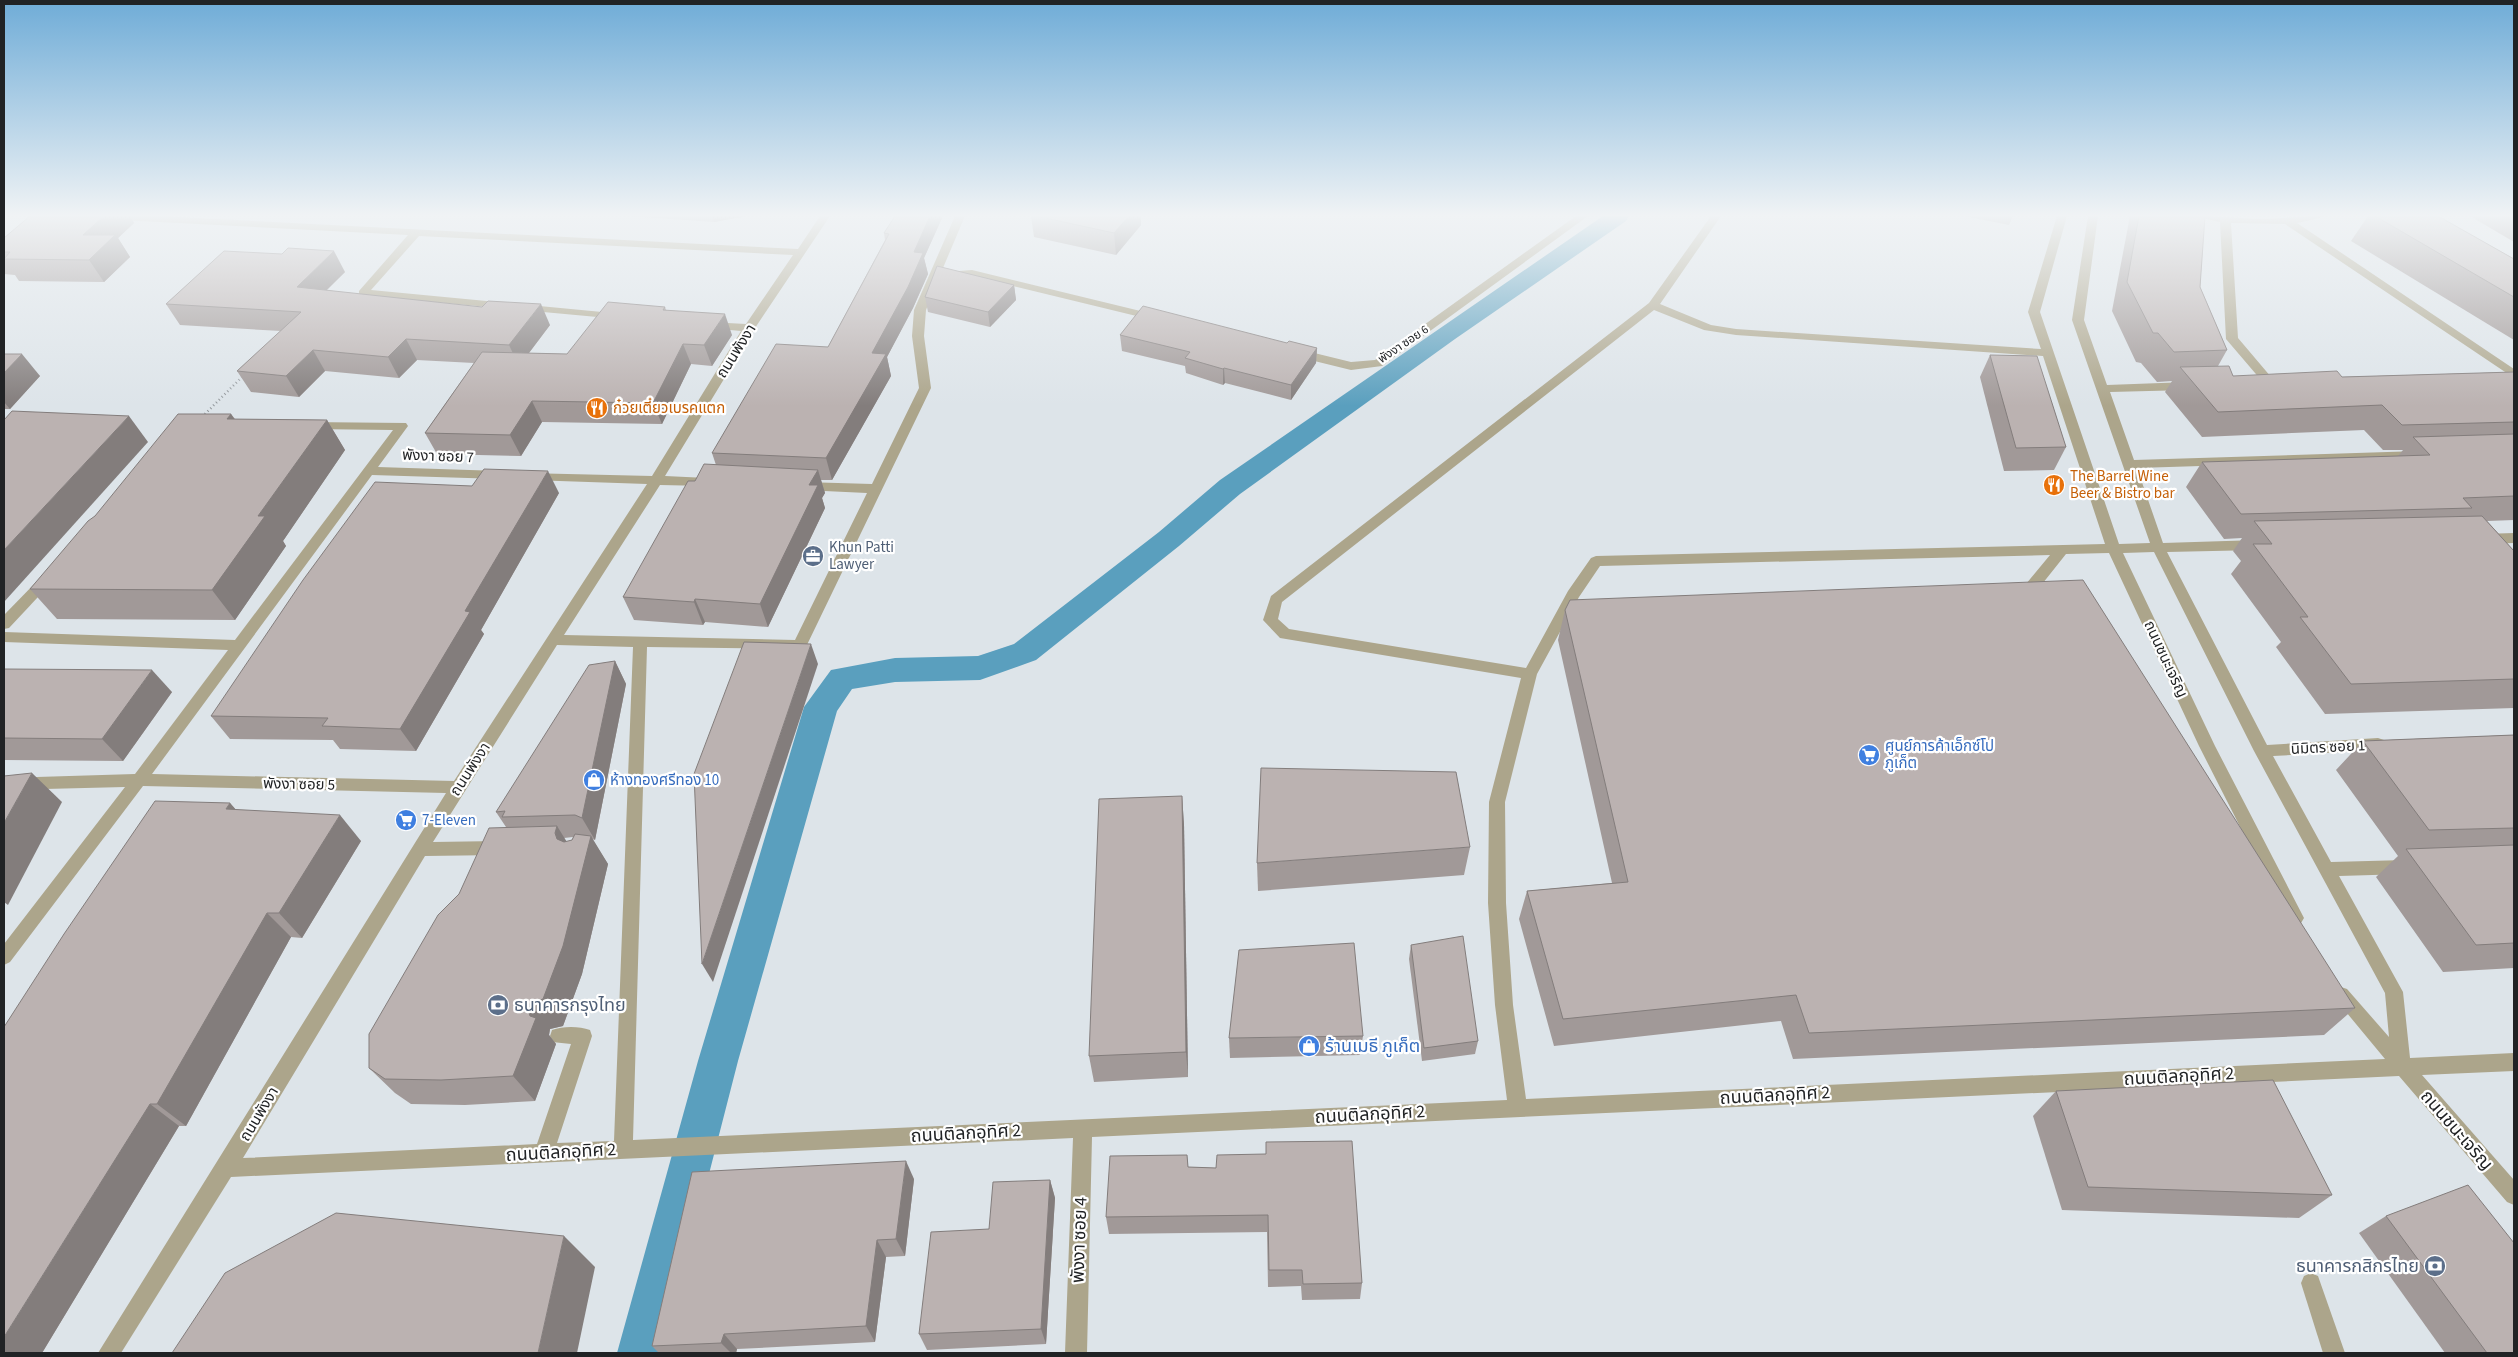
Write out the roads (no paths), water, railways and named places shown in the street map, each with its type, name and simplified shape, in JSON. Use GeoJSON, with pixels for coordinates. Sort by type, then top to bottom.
{"type":"FeatureCollection","features":[{"type":"Feature","properties":{"kind":"street"},"geometry":{"type":"LineString","coordinates":[[375,279],[363,293],[631,318]]}},
{"type":"Feature","properties":{"kind":"street","name":"ถนนพังงา"},"geometry":{"type":"LineString","coordinates":[[108,1353],[226,1168],[458,787],[657,479],[749,328],[783,279]]}},
{"type":"Feature","properties":{"kind":"street"},"geometry":{"type":"LineString","coordinates":[[554,640],[800,645],[925,388],[918,336],[920,310],[933,279]]}},
{"type":"Feature","properties":{"kind":"street"},"geometry":{"type":"LineString","coordinates":[[1002,279],[1171,321]]}},
{"type":"Feature","properties":{"kind":"street","name":"พังงา ซอย 6"},"geometry":{"type":"LineString","coordinates":[[1285,349],[1351,366],[1378,363],[1495,279]]}},
{"type":"Feature","properties":{"kind":"street"},"geometry":{"type":"LineString","coordinates":[[1530,674],[1285,634],[1270,620],[1276,600],[1653,305],[1671,279]]}},
{"type":"Feature","properties":{"kind":"street","name":"ถนนชนะเจริญ"},"geometry":{"type":"LineString","coordinates":[[2044,279],[2034,312],[2114,549],[2207,746],[2305,936]]}},
{"type":"Feature","properties":{"kind":"street"},"geometry":{"type":"LineString","coordinates":[[2084,279],[2078,320],[2158,548],[2262,751],[2394,992],[2400,1066]]}},
{"type":"Feature","properties":{"kind":"street"},"geometry":{"type":"LineString","coordinates":[[2229,279],[2232,339],[2276,384],[2251,384]]}},
{"type":"Feature","properties":{"kind":"street"},"geometry":{"type":"LineString","coordinates":[[2374,279],[2514,374]]}},
{"type":"Feature","properties":{"kind":"street"},"geometry":{"type":"LineString","coordinates":[[1653,305],[1708,328],[1736,332],[2048,353]]}},
{"type":"Feature","properties":{"kind":"street"},"geometry":{"type":"LineString","coordinates":[[700,324],[749,328]]}},
{"type":"Feature","properties":{"kind":"street"},"geometry":{"type":"LineString","coordinates":[[2495,375],[2514,374]]}},
{"type":"Feature","properties":{"kind":"street"},"geometry":{"type":"LineString","coordinates":[[2102,389],[2201,386]]}},
{"type":"Feature","properties":{"kind":"street"},"geometry":{"type":"LineString","coordinates":[[7,950],[139,780],[402,426],[293,425]]}},
{"type":"Feature","properties":{"kind":"street"},"geometry":{"type":"LineString","coordinates":[[2128,464],[2435,454]]}},
{"type":"Feature","properties":{"kind":"street","name":"พังงา ซอย 7"},"geometry":{"type":"LineString","coordinates":[[369,471],[724,482]]}},
{"type":"Feature","properties":{"kind":"street"},"geometry":{"type":"LineString","coordinates":[[790,486],[876,489]]}},
{"type":"Feature","properties":{"kind":"street"},"geometry":{"type":"LineString","coordinates":[[2471,540],[2514,538]]}},
{"type":"Feature","properties":{"kind":"street"},"geometry":{"type":"LineString","coordinates":[[1518,1107],[1502,986],[1497,903],[1497,802],[1530,674],[1573,594],[1596,560],[2275,545]]}},
{"type":"Feature","properties":{"kind":"street"},"geometry":{"type":"LineString","coordinates":[[2000,590],[2030,589],[2062,550]]}},
{"type":"Feature","properties":{"kind":"street"},"geometry":{"type":"LineString","coordinates":[[4,624],[58,567]]}},
{"type":"Feature","properties":{"kind":"street"},"geometry":{"type":"LineString","coordinates":[[1573,594],[1590,600]]}},
{"type":"Feature","properties":{"kind":"street"},"geometry":{"type":"LineString","coordinates":[[4,637],[240,645]]}},
{"type":"Feature","properties":{"kind":"street"},"geometry":{"type":"LineString","coordinates":[[623,1149],[640,643]]}},
{"type":"Feature","properties":{"kind":"street","name":"นิมิตร ซอย 1"},"geometry":{"type":"LineString","coordinates":[[2262,751],[2398,743]]}},
{"type":"Feature","properties":{"kind":"street","name":"พังงา ซอย 5"},"geometry":{"type":"LineString","coordinates":[[4,784],[139,780],[458,787]]}},
{"type":"Feature","properties":{"kind":"street"},"geometry":{"type":"LineString","coordinates":[[26,798],[34,783]]}},
{"type":"Feature","properties":{"kind":"street"},"geometry":{"type":"LineString","coordinates":[[421,849],[519,847]]}},
{"type":"Feature","properties":{"kind":"street"},"geometry":{"type":"LineString","coordinates":[[2328,869],[2426,866]]}},
{"type":"Feature","properties":{"kind":"street","name":"ถนนชนะเจริญ"},"geometry":{"type":"LineString","coordinates":[[2333,986],[2400,1066],[2514,1195]]}},
{"type":"Feature","properties":{"kind":"street"},"geometry":{"type":"LineString","coordinates":[[544,1152],[583,1036],[559,1036]]}},
{"type":"Feature","properties":{"kind":"street","name":"ถนนติลกอุทิศ 2"},"geometry":{"type":"LineString","coordinates":[[226,1168],[2514,1062]]}},
{"type":"Feature","properties":{"kind":"street","name":"พังงา ซอย 4"},"geometry":{"type":"LineString","coordinates":[[1076,1353],[1082,1127]]}},
{"type":"Feature","properties":{"kind":"street"},"geometry":{"type":"LineString","coordinates":[[2311,1283],[2334,1353]]}},
{"type":"Feature","properties":{"kind":"waterway"},"geometry":{"type":"LineString","coordinates":[[640,1353],[718,1061],[821,707],[842,679],[895,670],[980,668],[1025,652],[1169,539],[1230,487],[1526,279]]}},
{"type":"Feature","properties":{"kind":"place","name":"ก๋วยเตี๋ยวเบรคแตก"},"geometry":{"type":"Point","coordinates":[597,408]}},
{"type":"Feature","properties":{"kind":"place","name":"The Barrel Wine Beer & Bistro bar"},"geometry":{"type":"Point","coordinates":[2054,485]}},
{"type":"Feature","properties":{"kind":"place","name":"Khun Patti Lawyer"},"geometry":{"type":"Point","coordinates":[813,556]}},
{"type":"Feature","properties":{"kind":"place","name":"ศูนย์การค้าเอ็กซ์โป ภูเก็ต"},"geometry":{"type":"Point","coordinates":[1869,755]}},
{"type":"Feature","properties":{"kind":"place","name":"ห้างทองศรีทอง 10"},"geometry":{"type":"Point","coordinates":[594,780]}},
{"type":"Feature","properties":{"kind":"place","name":"7-Eleven"},"geometry":{"type":"Point","coordinates":[406,820]}},
{"type":"Feature","properties":{"kind":"place","name":"ธนาคารกรุงไทย"},"geometry":{"type":"Point","coordinates":[498,1005]}},
{"type":"Feature","properties":{"kind":"place","name":"ร้านเมธี ภูเก็ต"},"geometry":{"type":"Point","coordinates":[1309,1046]}},
{"type":"Feature","properties":{"kind":"place","name":"ธนาคารกสิกรไทย"},"geometry":{"type":"Point","coordinates":[2435,1266]}}]}
